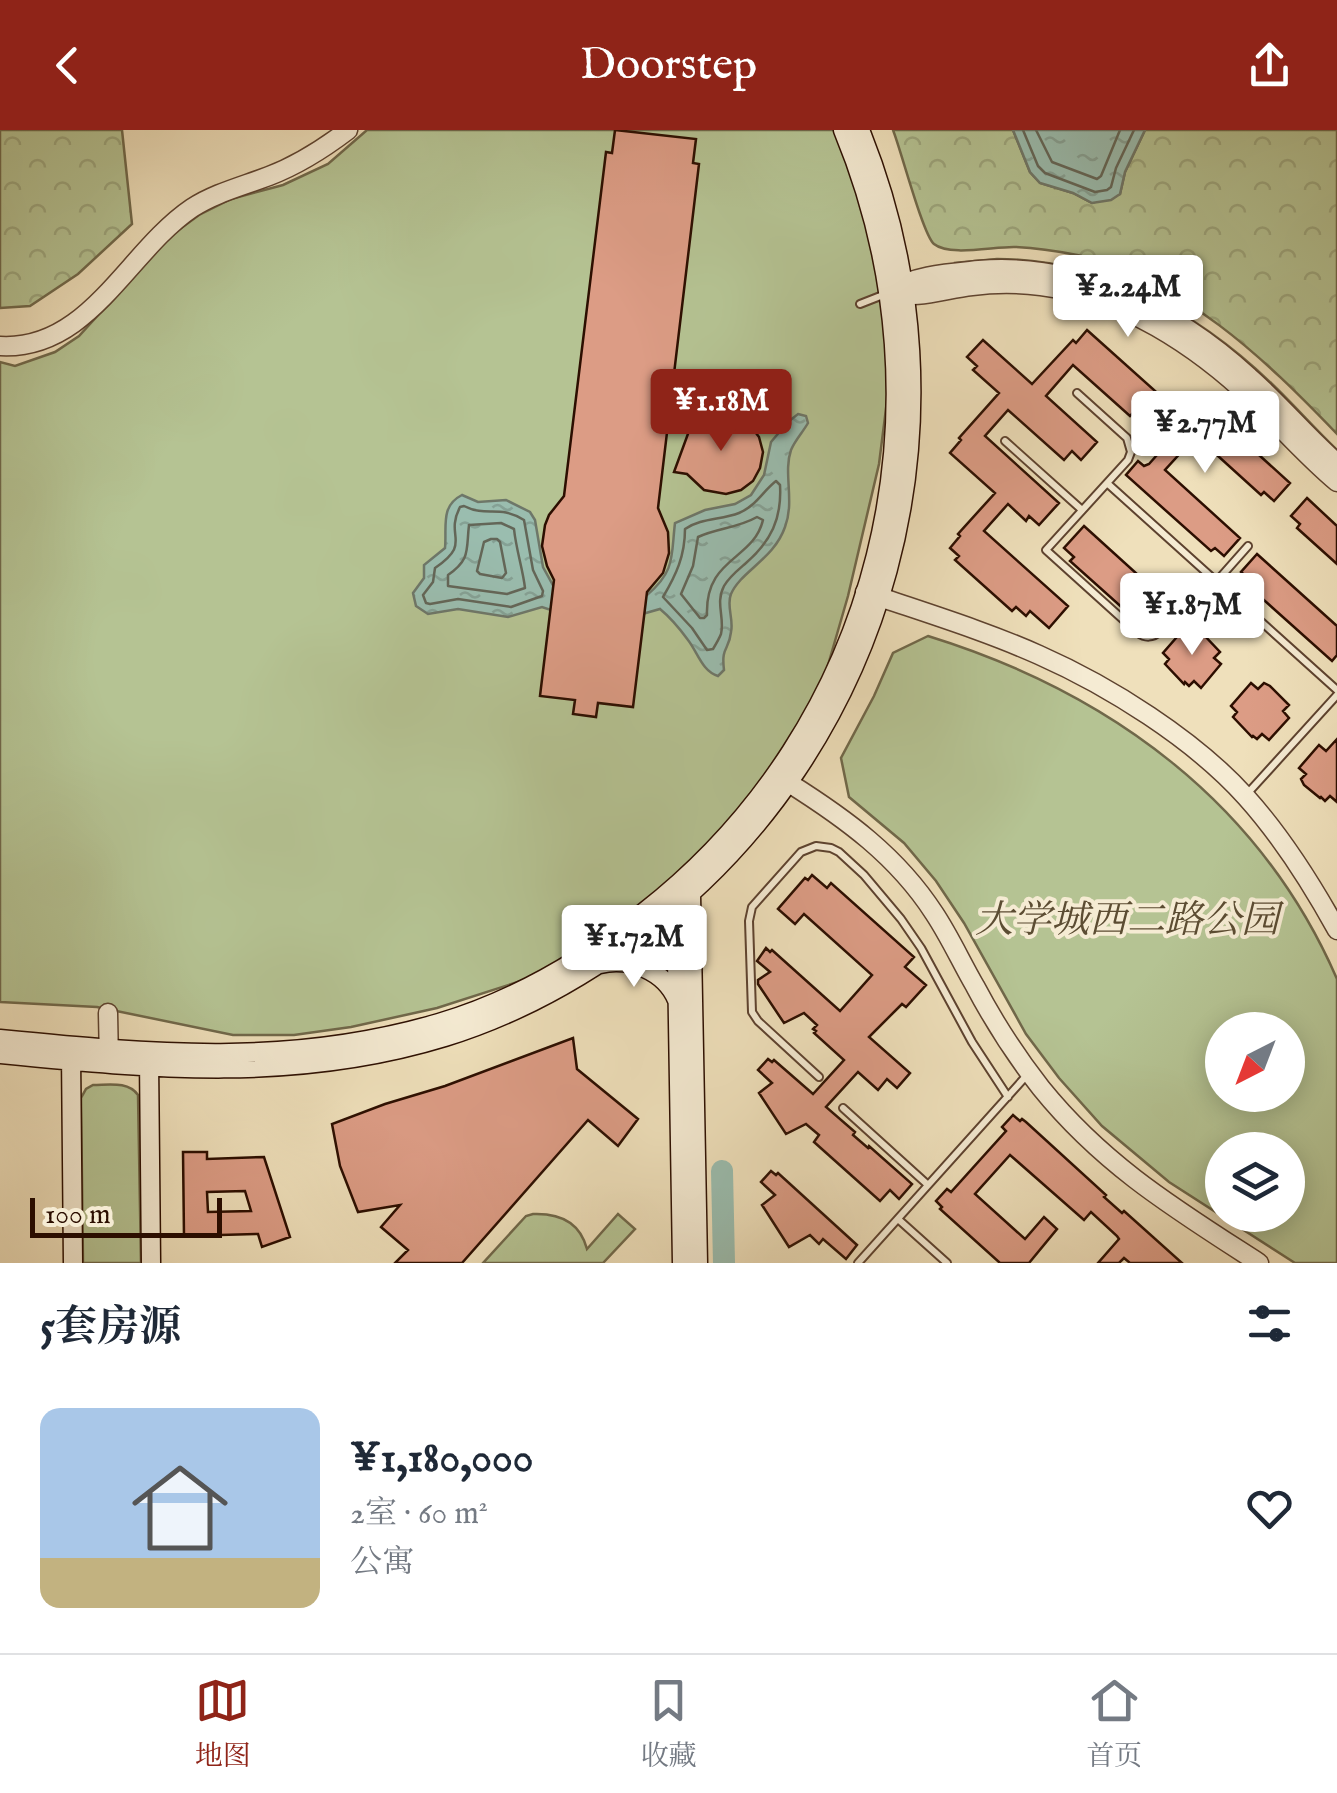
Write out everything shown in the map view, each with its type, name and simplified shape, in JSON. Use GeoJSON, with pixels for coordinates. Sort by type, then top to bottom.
{"type":"FeatureCollection","features":[{"type":"Feature","properties":{"kind":"main road"},"geometry":{"type":"LineString","coordinates":[[0,346],[47,339],[82,319],[164,230],[194,206],[272,175],[320,151],[348,130]]}},
{"type":"Feature","properties":{"kind":"main road"},"geometry":{"type":"LineString","coordinates":[[843,130],[899,291]]}},
{"type":"Feature","properties":{"kind":"main road"},"geometry":{"type":"LineString","coordinates":[[150,1060],[324,1048],[439,1022],[497,1001],[564,968],[712,874],[789,782],[845,687],[904,498],[911,430],[912,360],[885,200],[860,130]]}},
{"type":"Feature","properties":{"kind":"main road"},"geometry":{"type":"LineString","coordinates":[[899,291],[974,270],[1016,269],[1075,277],[1113,290],[1166,316],[1228,358],[1337,463]]}},
{"type":"Feature","properties":{"kind":"main road"},"geometry":{"type":"LineString","coordinates":[[899,291],[1034,285],[1071,292],[1120,310],[1173,338],[1219,370],[1337,482]]}},
{"type":"Feature","properties":{"kind":"main road"},"geometry":{"type":"LineString","coordinates":[[873,595],[1040,655],[1086,678],[1170,732],[1246,796],[1298,865],[1337,930]]}},
{"type":"Feature","properties":{"kind":"main road"},"geometry":{"type":"LineString","coordinates":[[682,1263],[676,907],[702,863],[740,820],[796,744],[873,595]]}},
{"type":"Feature","properties":{"kind":"main road"},"geometry":{"type":"LineString","coordinates":[[789,782],[871,840],[920,893],[1030,1073],[1077,1128],[1138,1183],[1259,1263]]}},
{"type":"Feature","properties":{"kind":"main road"},"geometry":{"type":"LineString","coordinates":[[683,890],[698,1263]]}},
{"type":"Feature","properties":{"kind":"main road"},"geometry":{"type":"LineString","coordinates":[[0,1039],[71,1053],[207,1070],[354,1059],[443,1038],[503,1015],[599,964],[676,907]]}},
{"type":"Feature","properties":{"kind":"main road"},"geometry":{"type":"LineString","coordinates":[[599,964],[626,962],[650,971],[669,984],[677,1000]]}},
{"type":"Feature","properties":{"kind":"main road"},"geometry":{"type":"LineString","coordinates":[[108,1013],[109,1057]]}},
{"type":"Feature","properties":{"kind":"main road"},"geometry":{"type":"LineString","coordinates":[[0,1054],[71,1053]]}},
{"type":"Feature","properties":{"kind":"main road"},"geometry":{"type":"LineString","coordinates":[[71,1053],[73,1263]]}},
{"type":"Feature","properties":{"kind":"main road"},"geometry":{"type":"LineString","coordinates":[[150,1060],[151,1263]]}},
{"type":"Feature","properties":{"kind":"lane"},"geometry":{"type":"LineString","coordinates":[[860,304],[899,291]]}},
{"type":"Feature","properties":{"kind":"lane"},"geometry":{"type":"LineString","coordinates":[[1076,393],[1127,438],[1130,458],[1046,550],[1142,636],[1156,634],[1248,546]]}},
{"type":"Feature","properties":{"kind":"lane"},"geometry":{"type":"LineString","coordinates":[[1005,440],[1082,510]]}},
{"type":"Feature","properties":{"kind":"lane"},"geometry":{"type":"LineString","coordinates":[[1107,483],[1337,692],[1246,796]]}},
{"type":"Feature","properties":{"kind":"lane"},"geometry":{"type":"LineString","coordinates":[[820,1077],[752,1012],[749,918],[756,901],[797,855],[820,846],[836,850],[850,862],[897,912],[1008,1097]]}},
{"type":"Feature","properties":{"kind":"lane"},"geometry":{"type":"LineString","coordinates":[[858,1263],[1030,1073]]}},
{"type":"Feature","properties":{"kind":"lane"},"geometry":{"type":"LineString","coordinates":[[843,1108],[928,1185]]}},
{"type":"Feature","properties":{"kind":"lane"},"geometry":{"type":"LineString","coordinates":[[898,1219],[947,1263]]}},
{"type":"Feature","properties":{"kind":"green space"},"geometry":{"type":"Polygon","coordinates":[[[0,130],[122,130],[132,224],[78,274],[30,306],[0,308],[0,130]]]}},
{"type":"Feature","properties":{"kind":"green space"},"geometry":{"type":"Polygon","coordinates":[[[367,130],[839,130],[885,257],[888,393],[879,464],[826,672],[806,718],[747,804],[615,935],[527,979],[437,1008],[294,1035],[233,1035],[97,1007],[0,1002],[0,362],[15,366],[55,352],[79,336],[169,237],[199,215],[231,199],[283,185],[328,164],[367,130]]]}},
{"type":"Feature","properties":{"kind":"green space"},"geometry":{"type":"Polygon","coordinates":[[[893,130],[1013,130],[1030,172],[1040,183],[1092,203],[1120,194],[1125,172],[1145,130],[1337,130],[1337,434],[1250,350],[1187,303],[1152,283],[1116,267],[1069,254],[1016,247],[951,250],[934,244],[918,209],[893,130]]]}},
{"type":"Feature","properties":{"kind":"green space"},"geometry":{"type":"Polygon","coordinates":[[[997,259],[1074,268],[1110,280],[1146,294],[1180,313],[1243,358],[1337,453],[1100,277],[1028,264],[955,266],[997,259]]]}},
{"type":"Feature","properties":{"kind":"green space","name":"大学城西二路公园"},"geometry":{"type":"Polygon","coordinates":[[[928,636],[994,660],[1057,688],[1117,722],[1172,762],[1221,807],[1266,859],[1305,916],[1337,979],[1337,1263],[1295,1263],[1247,1232],[1305,1232],[1305,1132],[1205,1132],[1205,1205],[1169,1182],[1102,1126],[1059,1078],[1026,1034],[936,881],[904,843],[849,797],[841,758],[893,653],[928,636]]]}},
{"type":"Feature","properties":{"kind":"green space"},"geometry":{"type":"Polygon","coordinates":[[[93,1085],[124,1086],[138,1095],[141,1263],[83,1263],[81,1098],[93,1085]]]}},
{"type":"Feature","properties":{"kind":"green space"},"geometry":{"type":"Polygon","coordinates":[[[618,1214],[635,1229],[603,1263],[483,1263],[526,1216],[568,1221],[587,1249],[618,1214]]]}},
{"type":"Feature","properties":{"kind":"water"},"geometry":{"type":"Polygon","coordinates":[[[1013,130],[1145,130],[1125,172],[1120,194],[1092,203],[1040,183],[1030,172],[1013,130]]]}},
{"type":"Feature","properties":{"kind":"water"},"geometry":{"type":"Polygon","coordinates":[[[798,414],[806,416],[808,423],[789,459],[785,527],[773,548],[731,594],[731,632],[724,670],[718,676],[704,666],[682,632],[660,609],[639,615],[563,614],[542,607],[508,617],[458,609],[428,614],[416,606],[413,593],[424,578],[424,565],[445,548],[447,511],[462,495],[478,502],[506,500],[530,512],[535,520],[543,567],[554,587],[647,595],[668,570],[675,523],[751,495],[764,475],[771,442],[798,414]]]}},
{"type":"Feature","properties":{"kind":"building"},"geometry":{"type":"Polygon","coordinates":[[[615,130],[696,139],[693,163],[699,164],[658,508],[668,532],[669,553],[663,573],[647,592],[633,707],[598,703],[596,717],[573,714],[575,700],[540,696],[554,580],[542,546],[549,515],[564,496],[606,152],[612,153],[615,130]]]}},
{"type":"Feature","properties":{"kind":"building"},"geometry":{"type":"Polygon","coordinates":[[[1087,330],[1163,398],[1147,416],[1138,408],[1130,416],[1073,365],[1046,396],[1097,442],[1081,460],[1072,451],[1064,460],[1008,410],[985,436],[1059,503],[1039,525],[1029,516],[1026,521],[1008,504],[984,531],[1068,606],[1049,628],[1030,611],[1026,616],[1016,607],[1012,611],[955,560],[959,556],[950,548],[958,534],[995,493],[950,453],[999,393],[973,370],[977,366],[967,357],[983,340],[1032,384],[1087,330]]]}},
{"type":"Feature","properties":{"kind":"building"},"geometry":{"type":"Polygon","coordinates":[[[1196,398],[1290,483],[1274,501],[1264,492],[1261,495],[1196,436],[1165,470],[1240,538],[1224,556],[1215,548],[1211,551],[1126,475],[1138,461],[1144,466],[1149,464],[1187,421],[1190,416],[1184,411],[1196,398]]]}},
{"type":"Feature","properties":{"kind":"building"},"geometry":{"type":"Polygon","coordinates":[[[722,414],[750,425],[763,452],[753,481],[726,494],[704,490],[687,474],[674,472],[689,431],[707,417],[722,414]]]}},
{"type":"Feature","properties":{"kind":"building"},"geometry":{"type":"Polygon","coordinates":[[[1307,498],[1337,526],[1337,564],[1297,528],[1300,524],[1291,516],[1307,498]]]}},
{"type":"Feature","properties":{"kind":"building"},"geometry":{"type":"Polygon","coordinates":[[[1084,526],[1169,603],[1149,625],[1140,616],[1136,620],[1070,561],[1074,557],[1064,548],[1084,526]]]}},
{"type":"Feature","properties":{"kind":"building"},"geometry":{"type":"Polygon","coordinates":[[[1257,554],[1337,626],[1337,655],[1332,661],[1246,584],[1250,580],[1241,572],[1257,554]]]}},
{"type":"Feature","properties":{"kind":"building"},"geometry":{"type":"Polygon","coordinates":[[[1183,630],[1190,637],[1196,630],[1202,633],[1220,652],[1214,658],[1221,664],[1201,688],[1194,681],[1189,686],[1184,684],[1165,664],[1169,659],[1163,653],[1183,630]]]}},
{"type":"Feature","properties":{"kind":"building"},"geometry":{"type":"Polygon","coordinates":[[[1251,683],[1258,689],[1264,683],[1270,686],[1289,705],[1283,711],[1289,718],[1269,740],[1262,734],[1257,739],[1252,737],[1233,717],[1237,712],[1231,706],[1251,683]]]}},
{"type":"Feature","properties":{"kind":"building"},"geometry":{"type":"Polygon","coordinates":[[[1337,739],[1337,802],[1330,796],[1325,801],[1304,785],[1301,779],[1306,774],[1299,768],[1319,745],[1326,751],[1337,739]]]}},
{"type":"Feature","properties":{"kind":"building"},"geometry":{"type":"Polygon","coordinates":[[[812,875],[827,888],[831,883],[914,957],[905,967],[926,985],[869,1037],[910,1073],[897,1088],[887,1079],[878,1090],[858,1072],[826,1107],[912,1184],[899,1199],[890,1190],[880,1201],[814,1142],[819,1135],[806,1124],[786,1134],[759,1093],[772,1083],[758,1070],[768,1059],[813,1094],[844,1060],[814,1033],[817,1025],[804,1013],[784,1023],[758,984],[770,972],[757,961],[766,948],[840,1011],[872,975],[804,914],[795,924],[778,909],[812,875]]]}},
{"type":"Feature","properties":{"kind":"building"},"geometry":{"type":"Polygon","coordinates":[[[573,1038],[577,1069],[638,1119],[618,1146],[588,1120],[462,1263],[395,1263],[408,1250],[381,1227],[400,1205],[358,1212],[340,1166],[332,1124],[573,1038]]]}},
{"type":"Feature","properties":{"kind":"building"},"geometry":{"type":"Polygon","coordinates":[[[1013,1115],[1026,1122],[1104,1197],[1182,1263],[1130,1263],[1124,1258],[1119,1263],[1098,1263],[1119,1239],[1117,1236],[1091,1212],[1084,1220],[1010,1155],[975,1194],[1025,1239],[1044,1217],[1057,1229],[1029,1263],[1000,1263],[936,1201],[947,1189],[951,1192],[1006,1131],[1002,1127],[1013,1115]]]}},
{"type":"Feature","properties":{"kind":"building"},"geometry":{"type":"Polygon","coordinates":[[[183,1152],[207,1152],[207,1159],[264,1157],[290,1237],[262,1247],[258,1234],[184,1236],[183,1152]],[[245,1191],[207,1192],[208,1212],[251,1211],[245,1191]]]}},
{"type":"Feature","properties":{"kind":"building"},"geometry":{"type":"Polygon","coordinates":[[[771,1171],[778,1173],[857,1245],[846,1259],[823,1239],[819,1244],[810,1235],[789,1247],[762,1205],[775,1195],[761,1182],[771,1171]]]}},
{"type":"Feature","properties":{"kind":"waterway"},"geometry":{"type":"LineString","coordinates":[[722,1171],[724,1263]]}}]}
